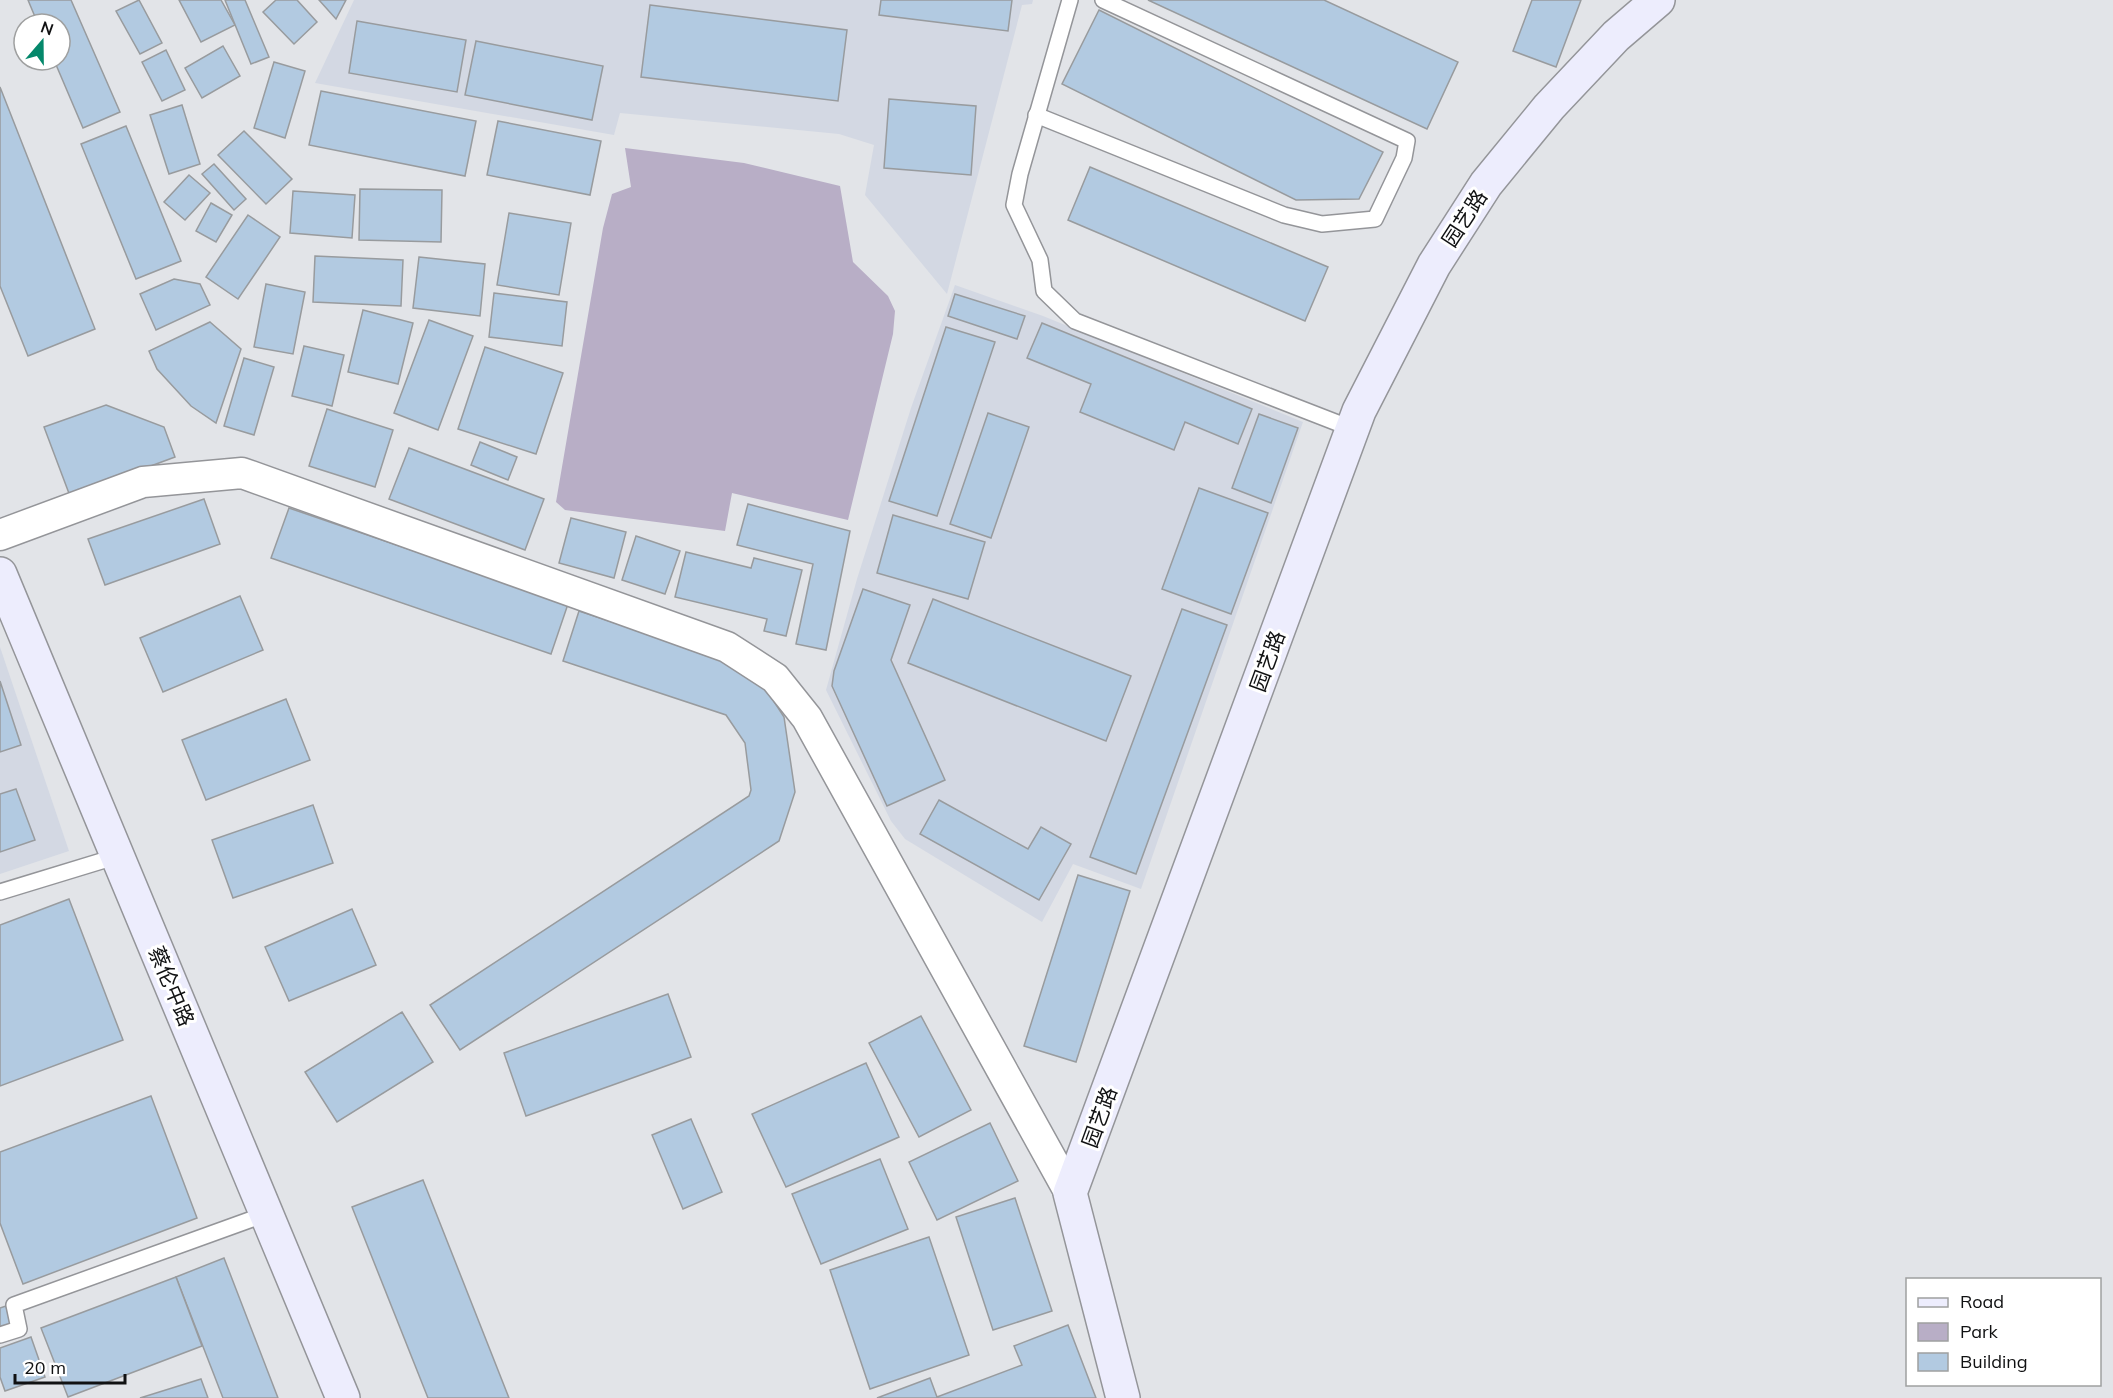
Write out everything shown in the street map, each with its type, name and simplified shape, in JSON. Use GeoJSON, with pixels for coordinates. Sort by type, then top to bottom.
{"type":"FeatureCollection","features":[{"type":"Feature","properties":{"kind":"street","name":"园艺路"},"geometry":{"type":"LineString","coordinates":[[1070,1193],[1353,429],[1434,265],[1486,184],[1548,107],[1616,36],[1658,0]]}},
{"type":"Feature","properties":{"kind":"street"},"geometry":{"type":"LineString","coordinates":[[0,535],[143,482],[242,473],[727,647],[775,678],[807,718],[1070,1193],[1123,1398]]}},
{"type":"Feature","properties":{"kind":"street","name":"蔡伦中路"},"geometry":{"type":"LineString","coordinates":[[3,587],[118,856],[343,1398]]}},
{"type":"Feature","properties":{"kind":"lane"},"geometry":{"type":"LineString","coordinates":[[1070,0],[1036,115],[1014,205],[1040,260],[1044,291],[1076,321],[1353,429]]}},
{"type":"Feature","properties":{"kind":"lane"},"geometry":{"type":"LineString","coordinates":[[1036,115],[1284,215],[1322,224],[1375,219],[1404,158],[1407,141],[1103,0]]}},
{"type":"Feature","properties":{"kind":"lane"},"geometry":{"type":"LineString","coordinates":[[0,892],[118,856]]}},
{"type":"Feature","properties":{"kind":"lane"},"geometry":{"type":"LineString","coordinates":[[0,1335],[19,1329],[14,1305],[266,1214]]}},
{"type":"Feature","properties":{"kind":"shaded area"},"geometry":{"type":"Polygon","coordinates":[[[354,0],[1033,0],[1032,4],[1022,5],[947,294],[865,195],[874,145],[839,134],[620,113],[614,135],[315,83],[354,0]]]}},
{"type":"Feature","properties":{"kind":"shaded area"},"geometry":{"type":"Polygon","coordinates":[[[955,285],[1043,316],[1303,422],[1141,889],[1073,864],[1042,922],[905,839],[891,821],[826,690],[857,579],[911,408],[955,285]]]}},
{"type":"Feature","properties":{"kind":"shaded area"},"geometry":{"type":"Polygon","coordinates":[[[0,647],[69,851],[0,874],[0,647]]]}},
{"type":"Feature","properties":{"kind":"green space"},"geometry":{"type":"Polygon","coordinates":[[[625,148],[744,163],[840,186],[853,262],[888,296],[895,311],[893,334],[848,520],[732,493],[725,531],[565,510],[556,502],[603,228],[612,194],[631,187],[625,148]]]}},
{"type":"Feature","properties":{"kind":"building"},"geometry":{"type":"Polygon","coordinates":[[[28,0],[71,0],[120,112],[83,128],[59,72],[72,72],[72,12],[33,12],[28,0]]]}},
{"type":"Feature","properties":{"kind":"building"},"geometry":{"type":"Polygon","coordinates":[[[139,0],[162,43],[140,54],[116,11],[139,0]]]}},
{"type":"Feature","properties":{"kind":"building"},"geometry":{"type":"Polygon","coordinates":[[[179,0],[221,0],[235,25],[201,42],[179,0]]]}},
{"type":"Feature","properties":{"kind":"building"},"geometry":{"type":"Polygon","coordinates":[[[225,0],[245,0],[269,57],[251,64],[225,0]]]}},
{"type":"Feature","properties":{"kind":"building"},"geometry":{"type":"Polygon","coordinates":[[[276,0],[297,0],[317,22],[294,44],[263,12],[276,0]]]}},
{"type":"Feature","properties":{"kind":"building"},"geometry":{"type":"Polygon","coordinates":[[[319,0],[346,0],[336,19],[319,0]]]}},
{"type":"Feature","properties":{"kind":"building"},"geometry":{"type":"Polygon","coordinates":[[[881,0],[1012,0],[1008,31],[879,15],[881,0]]]}},
{"type":"Feature","properties":{"kind":"building"},"geometry":{"type":"Polygon","coordinates":[[[1148,0],[1324,0],[1458,62],[1427,129],[1148,0]]]}},
{"type":"Feature","properties":{"kind":"building"},"geometry":{"type":"Polygon","coordinates":[[[1532,0],[1581,0],[1556,67],[1513,51],[1532,0]]]}},
{"type":"Feature","properties":{"kind":"building"},"geometry":{"type":"Polygon","coordinates":[[[650,5],[847,30],[838,101],[641,77],[650,5]]]}},
{"type":"Feature","properties":{"kind":"building"},"geometry":{"type":"Polygon","coordinates":[[[1099,10],[1383,152],[1359,199],[1296,200],[1062,84],[1099,10]]]}},
{"type":"Feature","properties":{"kind":"building"},"geometry":{"type":"Polygon","coordinates":[[[357,21],[466,40],[457,92],[349,73],[357,21]]]}},
{"type":"Feature","properties":{"kind":"building"},"geometry":{"type":"Polygon","coordinates":[[[476,41],[603,66],[592,120],[465,95],[476,41]]]}},
{"type":"Feature","properties":{"kind":"building"},"geometry":{"type":"Polygon","coordinates":[[[223,46],[240,76],[202,98],[185,68],[223,46]]]}},
{"type":"Feature","properties":{"kind":"building"},"geometry":{"type":"Polygon","coordinates":[[[166,50],[185,90],[162,101],[142,62],[166,50]]]}},
{"type":"Feature","properties":{"kind":"building"},"geometry":{"type":"Polygon","coordinates":[[[274,62],[305,71],[285,138],[254,128],[274,62]]]}},
{"type":"Feature","properties":{"kind":"building"},"geometry":{"type":"Polygon","coordinates":[[[0,87],[95,329],[28,356],[0,286],[0,87]]]}},
{"type":"Feature","properties":{"kind":"building"},"geometry":{"type":"Polygon","coordinates":[[[321,91],[476,121],[465,176],[309,145],[321,91]]]}},
{"type":"Feature","properties":{"kind":"building"},"geometry":{"type":"Polygon","coordinates":[[[889,99],[976,106],[971,175],[884,168],[889,99]]]}},
{"type":"Feature","properties":{"kind":"building"},"geometry":{"type":"Polygon","coordinates":[[[182,105],[200,164],[169,174],[150,115],[182,105]]]}},
{"type":"Feature","properties":{"kind":"building"},"geometry":{"type":"Polygon","coordinates":[[[498,121],[601,141],[590,195],[487,175],[498,121]]]}},
{"type":"Feature","properties":{"kind":"building"},"geometry":{"type":"Polygon","coordinates":[[[126,126],[181,261],[136,279],[81,144],[126,126]]]}},
{"type":"Feature","properties":{"kind":"building"},"geometry":{"type":"Polygon","coordinates":[[[244,131],[292,179],[266,204],[218,155],[244,131]]]}},
{"type":"Feature","properties":{"kind":"building"},"geometry":{"type":"Polygon","coordinates":[[[214,164],[246,199],[234,210],[202,174],[214,164]]]}},
{"type":"Feature","properties":{"kind":"building"},"geometry":{"type":"Polygon","coordinates":[[[1090,167],[1328,267],[1305,321],[1068,220],[1090,167]]]}},
{"type":"Feature","properties":{"kind":"building"},"geometry":{"type":"Polygon","coordinates":[[[189,175],[210,193],[185,220],[164,202],[189,175]]]}},
{"type":"Feature","properties":{"kind":"building"},"geometry":{"type":"Polygon","coordinates":[[[360,189],[442,190],[441,242],[359,240],[360,189]]]}},
{"type":"Feature","properties":{"kind":"building"},"geometry":{"type":"Polygon","coordinates":[[[293,191],[355,195],[352,238],[290,233],[293,191]]]}},
{"type":"Feature","properties":{"kind":"building"},"geometry":{"type":"Polygon","coordinates":[[[211,203],[232,215],[216,242],[196,231],[211,203]]]}},
{"type":"Feature","properties":{"kind":"building"},"geometry":{"type":"Polygon","coordinates":[[[509,213],[571,223],[559,295],[497,285],[509,213]]]}},
{"type":"Feature","properties":{"kind":"building"},"geometry":{"type":"Polygon","coordinates":[[[248,215],[280,237],[238,299],[206,277],[248,215]]]}},
{"type":"Feature","properties":{"kind":"building"},"geometry":{"type":"Polygon","coordinates":[[[315,256],[403,260],[401,306],[313,302],[315,256]]]}},
{"type":"Feature","properties":{"kind":"building"},"geometry":{"type":"Polygon","coordinates":[[[419,257],[485,264],[480,316],[413,308],[419,257]]]}},
{"type":"Feature","properties":{"kind":"building"},"geometry":{"type":"Polygon","coordinates":[[[174,279],[200,284],[210,305],[156,330],[140,294],[174,279]]]}},
{"type":"Feature","properties":{"kind":"building"},"geometry":{"type":"Polygon","coordinates":[[[266,284],[305,292],[293,354],[254,347],[266,284]]]}},
{"type":"Feature","properties":{"kind":"building"},"geometry":{"type":"Polygon","coordinates":[[[494,293],[567,302],[562,346],[489,337],[494,293]]]}},
{"type":"Feature","properties":{"kind":"building"},"geometry":{"type":"Polygon","coordinates":[[[955,294],[1025,316],[1017,339],[948,316],[955,294]]]}},
{"type":"Feature","properties":{"kind":"building"},"geometry":{"type":"Polygon","coordinates":[[[363,310],[413,323],[398,384],[348,372],[363,310]]]}},
{"type":"Feature","properties":{"kind":"building"},"geometry":{"type":"Polygon","coordinates":[[[429,320],[473,336],[438,430],[394,413],[429,320]]]}},
{"type":"Feature","properties":{"kind":"building"},"geometry":{"type":"Polygon","coordinates":[[[210,322],[241,349],[216,423],[191,406],[157,369],[149,351],[210,322]]]}},
{"type":"Feature","properties":{"kind":"building"},"geometry":{"type":"Polygon","coordinates":[[[1042,323],[1252,409],[1238,444],[1185,422],[1174,450],[1080,412],[1091,384],[1027,358],[1042,323]]]}},
{"type":"Feature","properties":{"kind":"building"},"geometry":{"type":"Polygon","coordinates":[[[946,327],[995,342],[937,516],[889,501],[946,327]]]}},
{"type":"Feature","properties":{"kind":"building"},"geometry":{"type":"Polygon","coordinates":[[[304,346],[344,355],[332,406],[292,396],[304,346]]]}},
{"type":"Feature","properties":{"kind":"building"},"geometry":{"type":"Polygon","coordinates":[[[485,347],[563,373],[536,454],[458,429],[485,347]]]}},
{"type":"Feature","properties":{"kind":"building"},"geometry":{"type":"Polygon","coordinates":[[[244,358],[274,367],[254,435],[224,426],[244,358]]]}},
{"type":"Feature","properties":{"kind":"building"},"geometry":{"type":"Polygon","coordinates":[[[106,405],[164,427],[175,457],[70,496],[44,427],[106,405]]]}},
{"type":"Feature","properties":{"kind":"building"},"geometry":{"type":"Polygon","coordinates":[[[327,409],[393,430],[375,487],[309,466],[327,409]]]}},
{"type":"Feature","properties":{"kind":"building"},"geometry":{"type":"Polygon","coordinates":[[[988,413],[1029,427],[991,538],[950,524],[988,413]]]}},
{"type":"Feature","properties":{"kind":"building"},"geometry":{"type":"Polygon","coordinates":[[[1259,414],[1298,428],[1271,503],[1232,488],[1259,414]]]}},
{"type":"Feature","properties":{"kind":"building"},"geometry":{"type":"Polygon","coordinates":[[[480,442],[517,457],[508,480],[471,465],[480,442]]]}},
{"type":"Feature","properties":{"kind":"building"},"geometry":{"type":"Polygon","coordinates":[[[409,448],[544,499],[525,550],[389,499],[409,448]]]}},
{"type":"Feature","properties":{"kind":"building"},"geometry":{"type":"Polygon","coordinates":[[[1199,488],[1268,513],[1231,614],[1162,589],[1199,488]]]}},
{"type":"Feature","properties":{"kind":"building"},"geometry":{"type":"Polygon","coordinates":[[[204,499],[220,544],[105,585],[88,539],[204,499]]]}},
{"type":"Feature","properties":{"kind":"building"},"geometry":{"type":"Polygon","coordinates":[[[748,504],[850,531],[826,650],[796,644],[813,564],[737,545],[748,504]]]}},
{"type":"Feature","properties":{"kind":"building"},"geometry":{"type":"Polygon","coordinates":[[[289,508],[568,604],[551,654],[271,558],[289,508]]]}},
{"type":"Feature","properties":{"kind":"building"},"geometry":{"type":"Polygon","coordinates":[[[893,515],[985,542],[968,599],[877,573],[893,515]]]}},
{"type":"Feature","properties":{"kind":"building"},"geometry":{"type":"Polygon","coordinates":[[[571,518],[626,532],[614,578],[559,563],[571,518]]]}},
{"type":"Feature","properties":{"kind":"building"},"geometry":{"type":"Polygon","coordinates":[[[636,536],[680,551],[665,594],[622,580],[636,536]]]}},
{"type":"Feature","properties":{"kind":"building"},"geometry":{"type":"Polygon","coordinates":[[[686,552],[751,568],[754,558],[802,570],[786,636],[764,631],[767,619],[675,597],[686,552]]]}},
{"type":"Feature","properties":{"kind":"building"},"geometry":{"type":"Polygon","coordinates":[[[863,589],[910,605],[891,660],[945,780],[887,806],[832,686],[834,671],[863,589]]]}},
{"type":"Feature","properties":{"kind":"building"},"geometry":{"type":"Polygon","coordinates":[[[240,596],[263,650],[163,692],[140,638],[240,596]]]}},
{"type":"Feature","properties":{"kind":"building"},"geometry":{"type":"Polygon","coordinates":[[[933,599],[1131,676],[1106,741],[908,663],[933,599]]]}},
{"type":"Feature","properties":{"kind":"building"},"geometry":{"type":"Polygon","coordinates":[[[1182,609],[1227,625],[1136,874],[1090,857],[1182,609]]]}},
{"type":"Feature","properties":{"kind":"building"},"geometry":{"type":"Polygon","coordinates":[[[579,611],[743,665],[766,689],[784,717],[795,792],[779,841],[460,1050],[430,1005],[749,796],[751,790],[745,743],[726,715],[563,661],[579,611]]]}},
{"type":"Feature","properties":{"kind":"building"},"geometry":{"type":"Polygon","coordinates":[[[0,681],[21,745],[0,752],[0,681]]]}},
{"type":"Feature","properties":{"kind":"building"},"geometry":{"type":"Polygon","coordinates":[[[286,699],[310,760],[206,800],[182,740],[286,699]]]}},
{"type":"Feature","properties":{"kind":"building"},"geometry":{"type":"Polygon","coordinates":[[[16,789],[35,840],[0,852],[0,794],[16,789]]]}},
{"type":"Feature","properties":{"kind":"building"},"geometry":{"type":"Polygon","coordinates":[[[939,800],[1028,849],[1041,827],[1071,844],[1039,900],[920,834],[939,800]]]}},
{"type":"Feature","properties":{"kind":"building"},"geometry":{"type":"Polygon","coordinates":[[[313,805],[333,863],[233,898],[212,840],[313,805]]]}},
{"type":"Feature","properties":{"kind":"building"},"geometry":{"type":"Polygon","coordinates":[[[1078,875],[1130,891],[1076,1062],[1024,1046],[1078,875]]]}},
{"type":"Feature","properties":{"kind":"building"},"geometry":{"type":"Polygon","coordinates":[[[69,899],[123,1040],[0,1086],[0,925],[69,899]]]}},
{"type":"Feature","properties":{"kind":"building"},"geometry":{"type":"Polygon","coordinates":[[[352,909],[376,965],[289,1001],[265,947],[352,909]]]}},
{"type":"Feature","properties":{"kind":"building"},"geometry":{"type":"Polygon","coordinates":[[[668,994],[691,1057],[526,1116],[504,1053],[668,994]]]}},
{"type":"Feature","properties":{"kind":"building"},"geometry":{"type":"Polygon","coordinates":[[[402,1012],[433,1062],[337,1122],[305,1072],[402,1012]]]}},
{"type":"Feature","properties":{"kind":"building"},"geometry":{"type":"Polygon","coordinates":[[[921,1016],[971,1110],[919,1137],[869,1043],[921,1016]]]}},
{"type":"Feature","properties":{"kind":"building"},"geometry":{"type":"Polygon","coordinates":[[[866,1063],[899,1137],[786,1187],[752,1114],[866,1063]]]}},
{"type":"Feature","properties":{"kind":"building"},"geometry":{"type":"Polygon","coordinates":[[[151,1096],[197,1218],[23,1284],[0,1223],[0,1152],[151,1096]]]}},
{"type":"Feature","properties":{"kind":"building"},"geometry":{"type":"Polygon","coordinates":[[[691,1119],[722,1192],[683,1209],[652,1135],[691,1119]]]}},
{"type":"Feature","properties":{"kind":"building"},"geometry":{"type":"Polygon","coordinates":[[[990,1123],[1018,1181],[937,1220],[909,1162],[990,1123]]]}},
{"type":"Feature","properties":{"kind":"building"},"geometry":{"type":"Polygon","coordinates":[[[880,1159],[908,1229],[821,1264],[792,1194],[880,1159]]]}},
{"type":"Feature","properties":{"kind":"building"},"geometry":{"type":"Polygon","coordinates":[[[423,1180],[509,1398],[428,1398],[352,1207],[423,1180]]]}},
{"type":"Feature","properties":{"kind":"building"},"geometry":{"type":"Polygon","coordinates":[[[1015,1198],[1052,1311],[993,1330],[956,1217],[1015,1198]]]}},
{"type":"Feature","properties":{"kind":"building"},"geometry":{"type":"Polygon","coordinates":[[[929,1237],[969,1355],[870,1389],[830,1270],[929,1237]]]}},
{"type":"Feature","properties":{"kind":"building"},"geometry":{"type":"Polygon","coordinates":[[[224,1258],[278,1398],[223,1398],[176,1277],[224,1258]]]}},
{"type":"Feature","properties":{"kind":"building"},"geometry":{"type":"Polygon","coordinates":[[[176,1277],[202,1346],[68,1397],[41,1328],[176,1277]]]}},
{"type":"Feature","properties":{"kind":"building"},"geometry":{"type":"Polygon","coordinates":[[[6,1306],[12,1327],[0,1329],[0,1308],[6,1306]]]}},
{"type":"Feature","properties":{"kind":"building"},"geometry":{"type":"Polygon","coordinates":[[[1068,1325],[1096,1398],[877,1398],[930,1378],[937,1397],[1022,1365],[1014,1346],[1068,1325]]]}},
{"type":"Feature","properties":{"kind":"building"},"geometry":{"type":"Polygon","coordinates":[[[31,1337],[45,1377],[5,1391],[0,1377],[0,1348],[31,1337]]]}},
{"type":"Feature","properties":{"kind":"building"},"geometry":{"type":"Polygon","coordinates":[[[201,1379],[208,1398],[140,1398],[201,1379]]]}}]}
